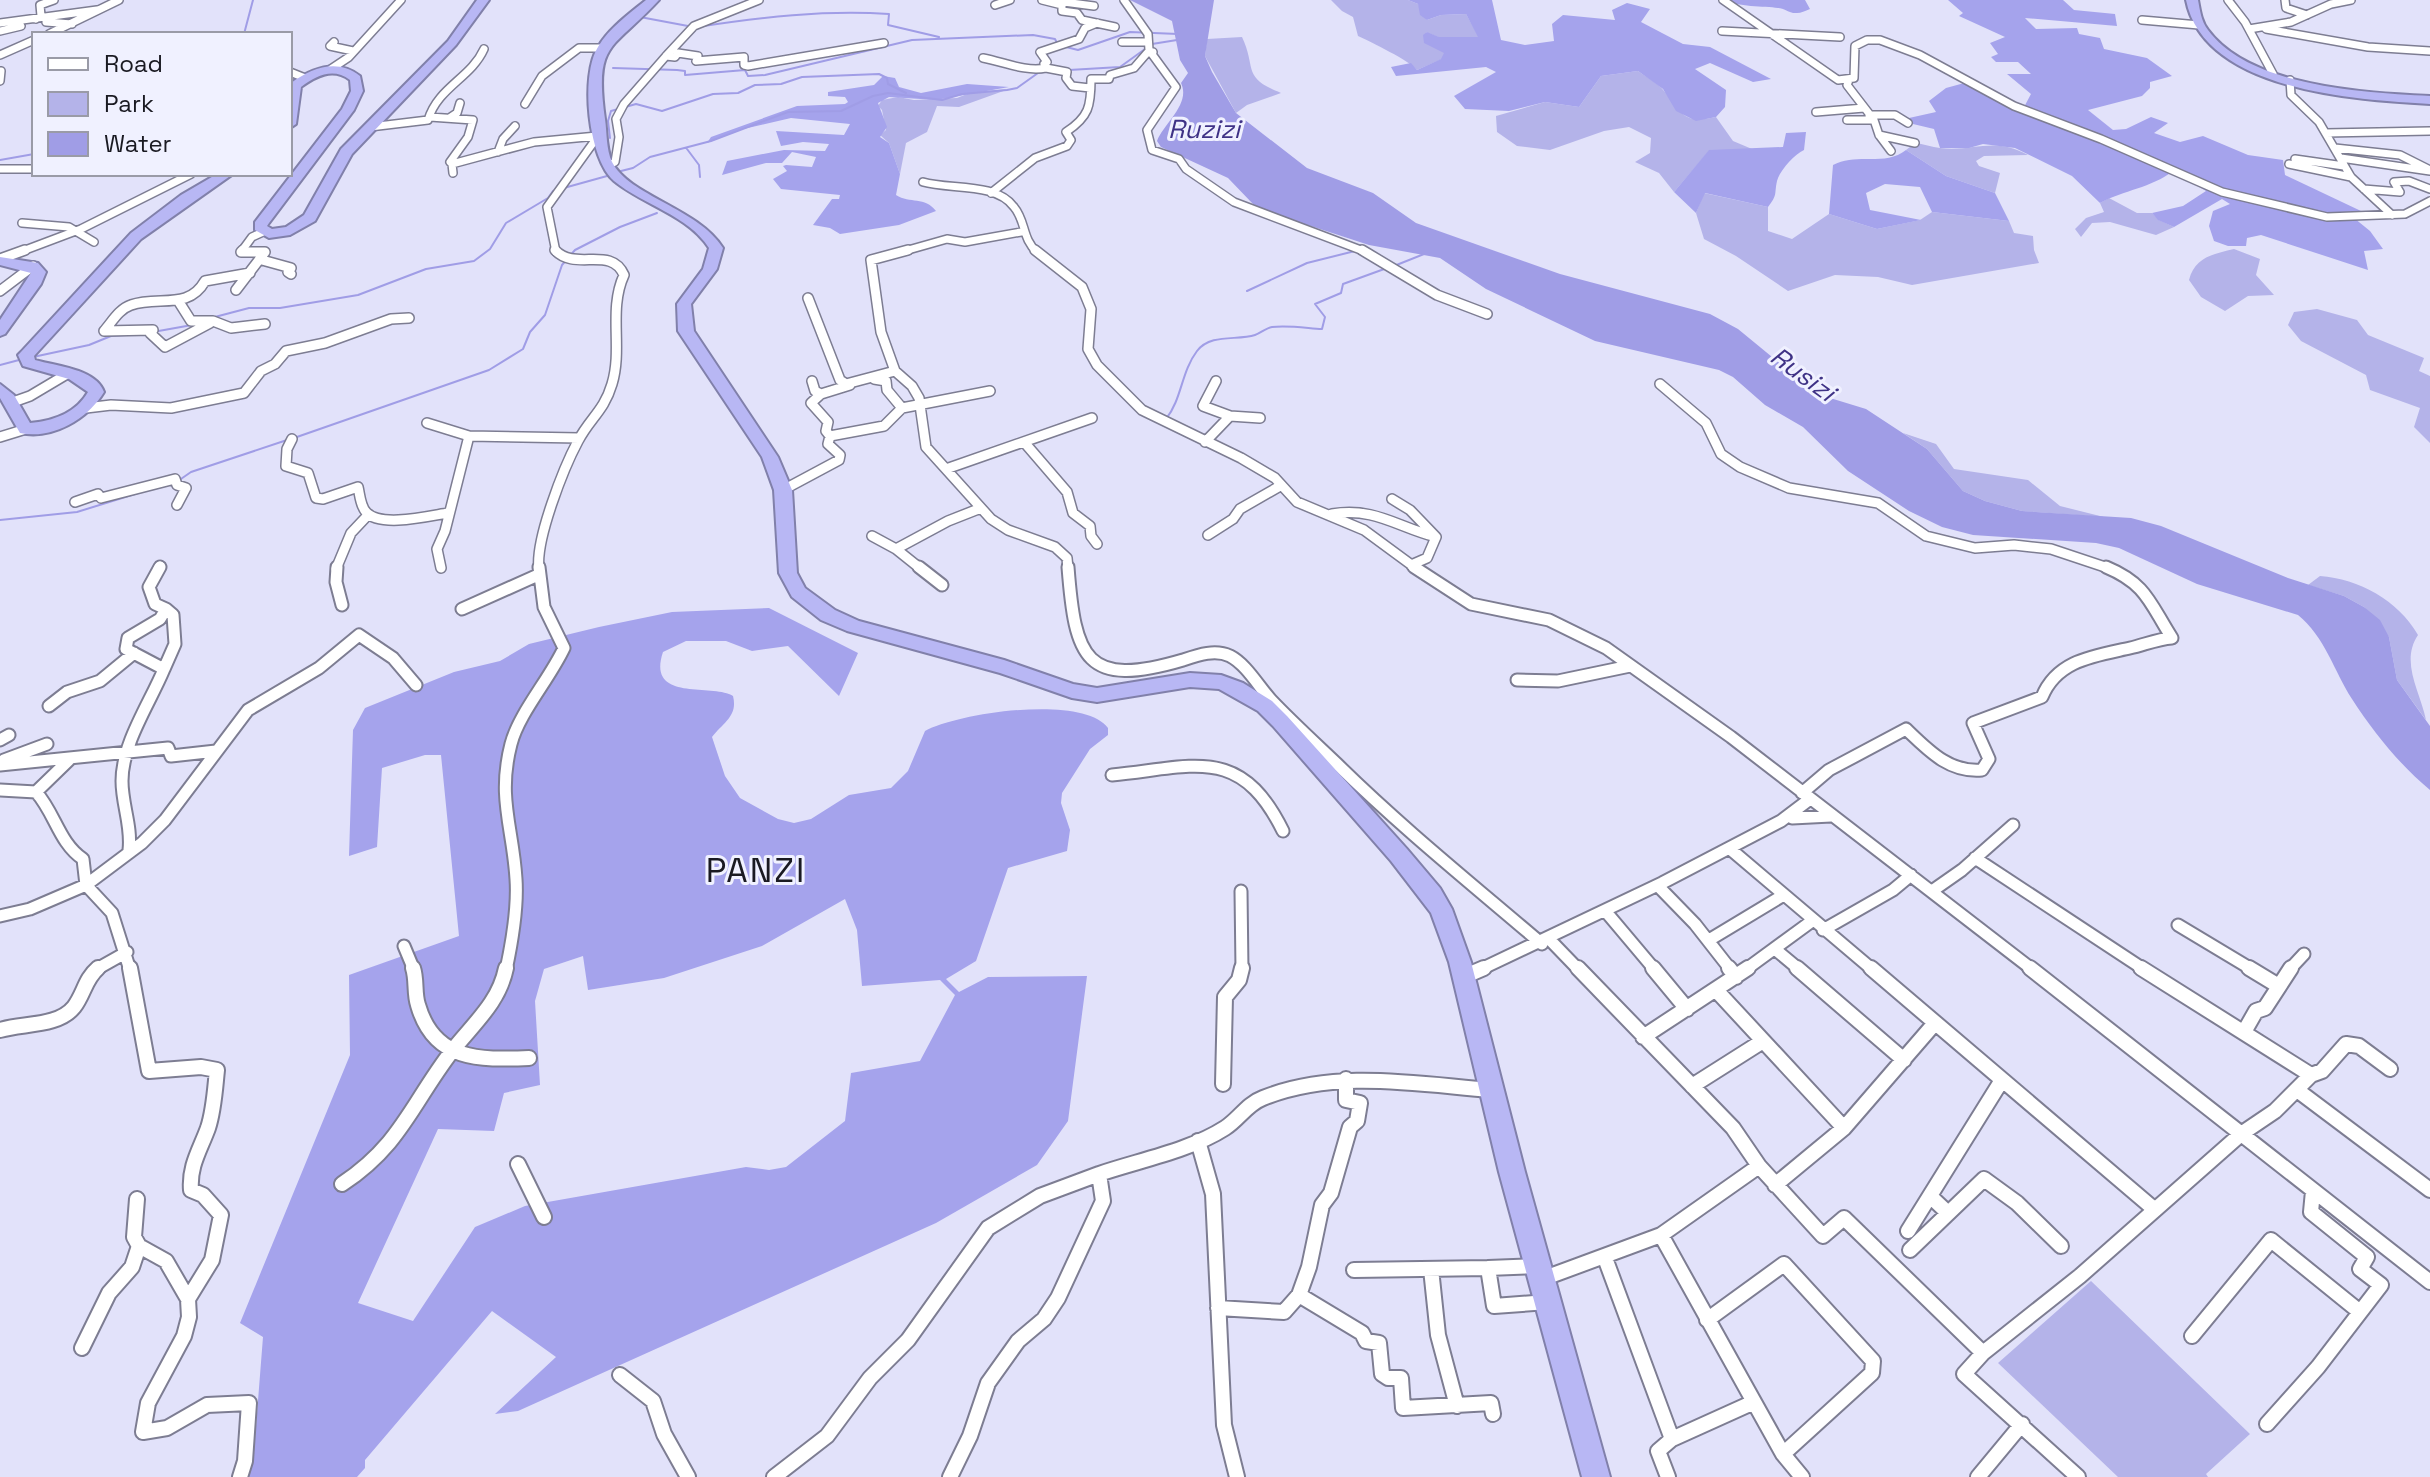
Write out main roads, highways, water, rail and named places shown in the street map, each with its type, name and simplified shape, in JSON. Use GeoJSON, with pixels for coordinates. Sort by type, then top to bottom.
{"type":"FeatureCollection","features":[{"type":"Feature","properties":{"kind":"highway"},"geometry":{"type":"LineString","coordinates":[[292,94],[295,86],[305,78],[331,69],[351,74],[356,79],[357,91],[348,110],[262,222],[260,227],[263,232],[279,234],[290,231],[310,218],[339,161],[452,43],[483,0]]}},
{"type":"Feature","properties":{"kind":"highway"},"geometry":{"type":"LineString","coordinates":[[653,0],[614,34],[603,48],[592,73],[604,159],[618,177],[685,220],[714,244],[717,251],[710,270],[684,304],[686,331],[770,457],[783,490],[788,573],[798,592],[828,615],[854,626],[1004,667],[1072,691],[1097,695],[1204,680],[1236,688],[1265,706],[1399,855],[1441,909],[1463,977],[1596,1477]]}},
{"type":"Feature","properties":{"kind":"highway"},"geometry":{"type":"LineString","coordinates":[[2192,0],[2199,25],[2209,38],[2228,53],[2273,74],[2358,96],[2430,100]]}},
{"type":"Feature","properties":{"kind":"highway"},"geometry":{"type":"LineString","coordinates":[[0,389],[13,402],[26,429],[61,422],[86,408],[96,392],[94,386],[67,374],[28,363],[26,355],[136,236],[186,198],[223,176]]}},
{"type":"Feature","properties":{"kind":"highway"},"geometry":{"type":"LineString","coordinates":[[0,260],[38,268],[38,277],[0,331]]}},
{"type":"Feature","properties":{"kind":"water","name":"Ruzizi"},"geometry":{"type":"Polygon","coordinates":[[[1130,0],[1214,0],[1205,56],[1236,113],[1307,168],[1373,193],[1416,223],[1560,274],[1710,314],[1738,329],[1817,394],[1866,409],[1927,449],[1963,491],[1985,501],[2022,511],[2131,518],[2161,526],[2288,578],[2344,596],[2364,607],[2380,620],[2389,637],[2397,680],[2430,726],[2430,790],[2397,759],[2369,724],[2315,633],[2298,615],[2197,584],[2119,548],[2096,543],[1973,535],[1942,527],[1909,511],[1848,471],[1803,427],[1765,405],[1733,377],[1719,370],[1595,341],[1486,289],[1440,258],[1369,245],[1271,213],[1253,204],[1228,178],[1161,147],[1157,141],[1180,106],[1181,83],[1188,73],[1180,60],[1172,21],[1130,0]]]}},
{"type":"Feature","properties":{"kind":"waterway"},"geometry":{"type":"LineString","coordinates":[[245,32],[253,0]]}},
{"type":"Feature","properties":{"kind":"waterway"},"geometry":{"type":"LineString","coordinates":[[697,27],[793,15],[889,14],[888,25],[939,37]]}},
{"type":"Feature","properties":{"kind":"waterway"},"geometry":{"type":"LineString","coordinates":[[640,17],[688,26]]}},
{"type":"Feature","properties":{"kind":"waterway"},"geometry":{"type":"LineString","coordinates":[[613,68],[677,70],[685,71],[685,75],[745,70],[748,76],[765,75],[912,40],[1033,35],[1055,39],[1058,45],[1078,50],[1130,32],[1178,34]]}},
{"type":"Feature","properties":{"kind":"waterway"},"geometry":{"type":"LineString","coordinates":[[1069,70],[1120,67],[1152,44],[1177,40]]}},
{"type":"Feature","properties":{"kind":"waterway"},"geometry":{"type":"LineString","coordinates":[[621,171],[633,168],[650,157],[711,141],[788,112],[841,111],[873,96],[888,93],[942,100],[962,94],[1007,90],[1017,88],[1038,73],[1050,71]]}},
{"type":"Feature","properties":{"kind":"waterway"},"geometry":{"type":"LineString","coordinates":[[610,138],[608,121],[611,111],[636,104],[662,111],[713,94],[738,93],[755,85],[781,84],[802,77],[879,74],[887,78],[888,84],[906,93]]}},
{"type":"Feature","properties":{"kind":"waterway"},"geometry":{"type":"LineString","coordinates":[[687,149],[699,165],[700,177]]}},
{"type":"Feature","properties":{"kind":"waterway"},"geometry":{"type":"LineString","coordinates":[[0,160],[32,154]]}},
{"type":"Feature","properties":{"kind":"waterway"},"geometry":{"type":"LineString","coordinates":[[211,318],[249,308],[280,308],[358,295],[426,269],[474,261],[490,249],[506,223],[548,198],[553,191],[607,176]]}},
{"type":"Feature","properties":{"kind":"waterway"},"geometry":{"type":"LineString","coordinates":[[294,438],[489,370],[523,349],[530,332],[545,315],[562,265],[575,250],[620,227],[657,213]]}},
{"type":"Feature","properties":{"kind":"waterway"},"geometry":{"type":"LineString","coordinates":[[1247,291],[1307,263],[1355,251]]}},
{"type":"Feature","properties":{"kind":"waterway"},"geometry":{"type":"LineString","coordinates":[[1394,266],[1424,254]]}},
{"type":"Feature","properties":{"kind":"waterway"},"geometry":{"type":"LineString","coordinates":[[1166,419],[1192,359],[1203,345],[1217,340],[1248,337],[1272,327],[1322,329],[1325,317],[1315,304],[1341,293],[1343,284],[1387,268]]}},
{"type":"Feature","properties":{"kind":"waterway"},"geometry":{"type":"LineString","coordinates":[[153,332],[192,325]]}},
{"type":"Feature","properties":{"kind":"waterway"},"geometry":{"type":"LineString","coordinates":[[33,357],[89,345],[111,336],[126,335]]}},
{"type":"Feature","properties":{"kind":"waterway"},"geometry":{"type":"LineString","coordinates":[[0,365],[19,360]]}},
{"type":"Feature","properties":{"kind":"waterway"},"geometry":{"type":"LineString","coordinates":[[178,481],[191,472],[287,440]]}},
{"type":"Feature","properties":{"kind":"waterway"},"geometry":{"type":"LineString","coordinates":[[0,520],[77,512],[148,490]]}},
{"type":"Feature","properties":{"kind":"district","name":"PANZI"},"geometry":{"type":"Point","coordinates":[756,870]}},
{"type":"Feature","properties":{"kind":"water label","name":"Rusizi"},"geometry":{"type":"Point","coordinates":[1803,374]}}]}
